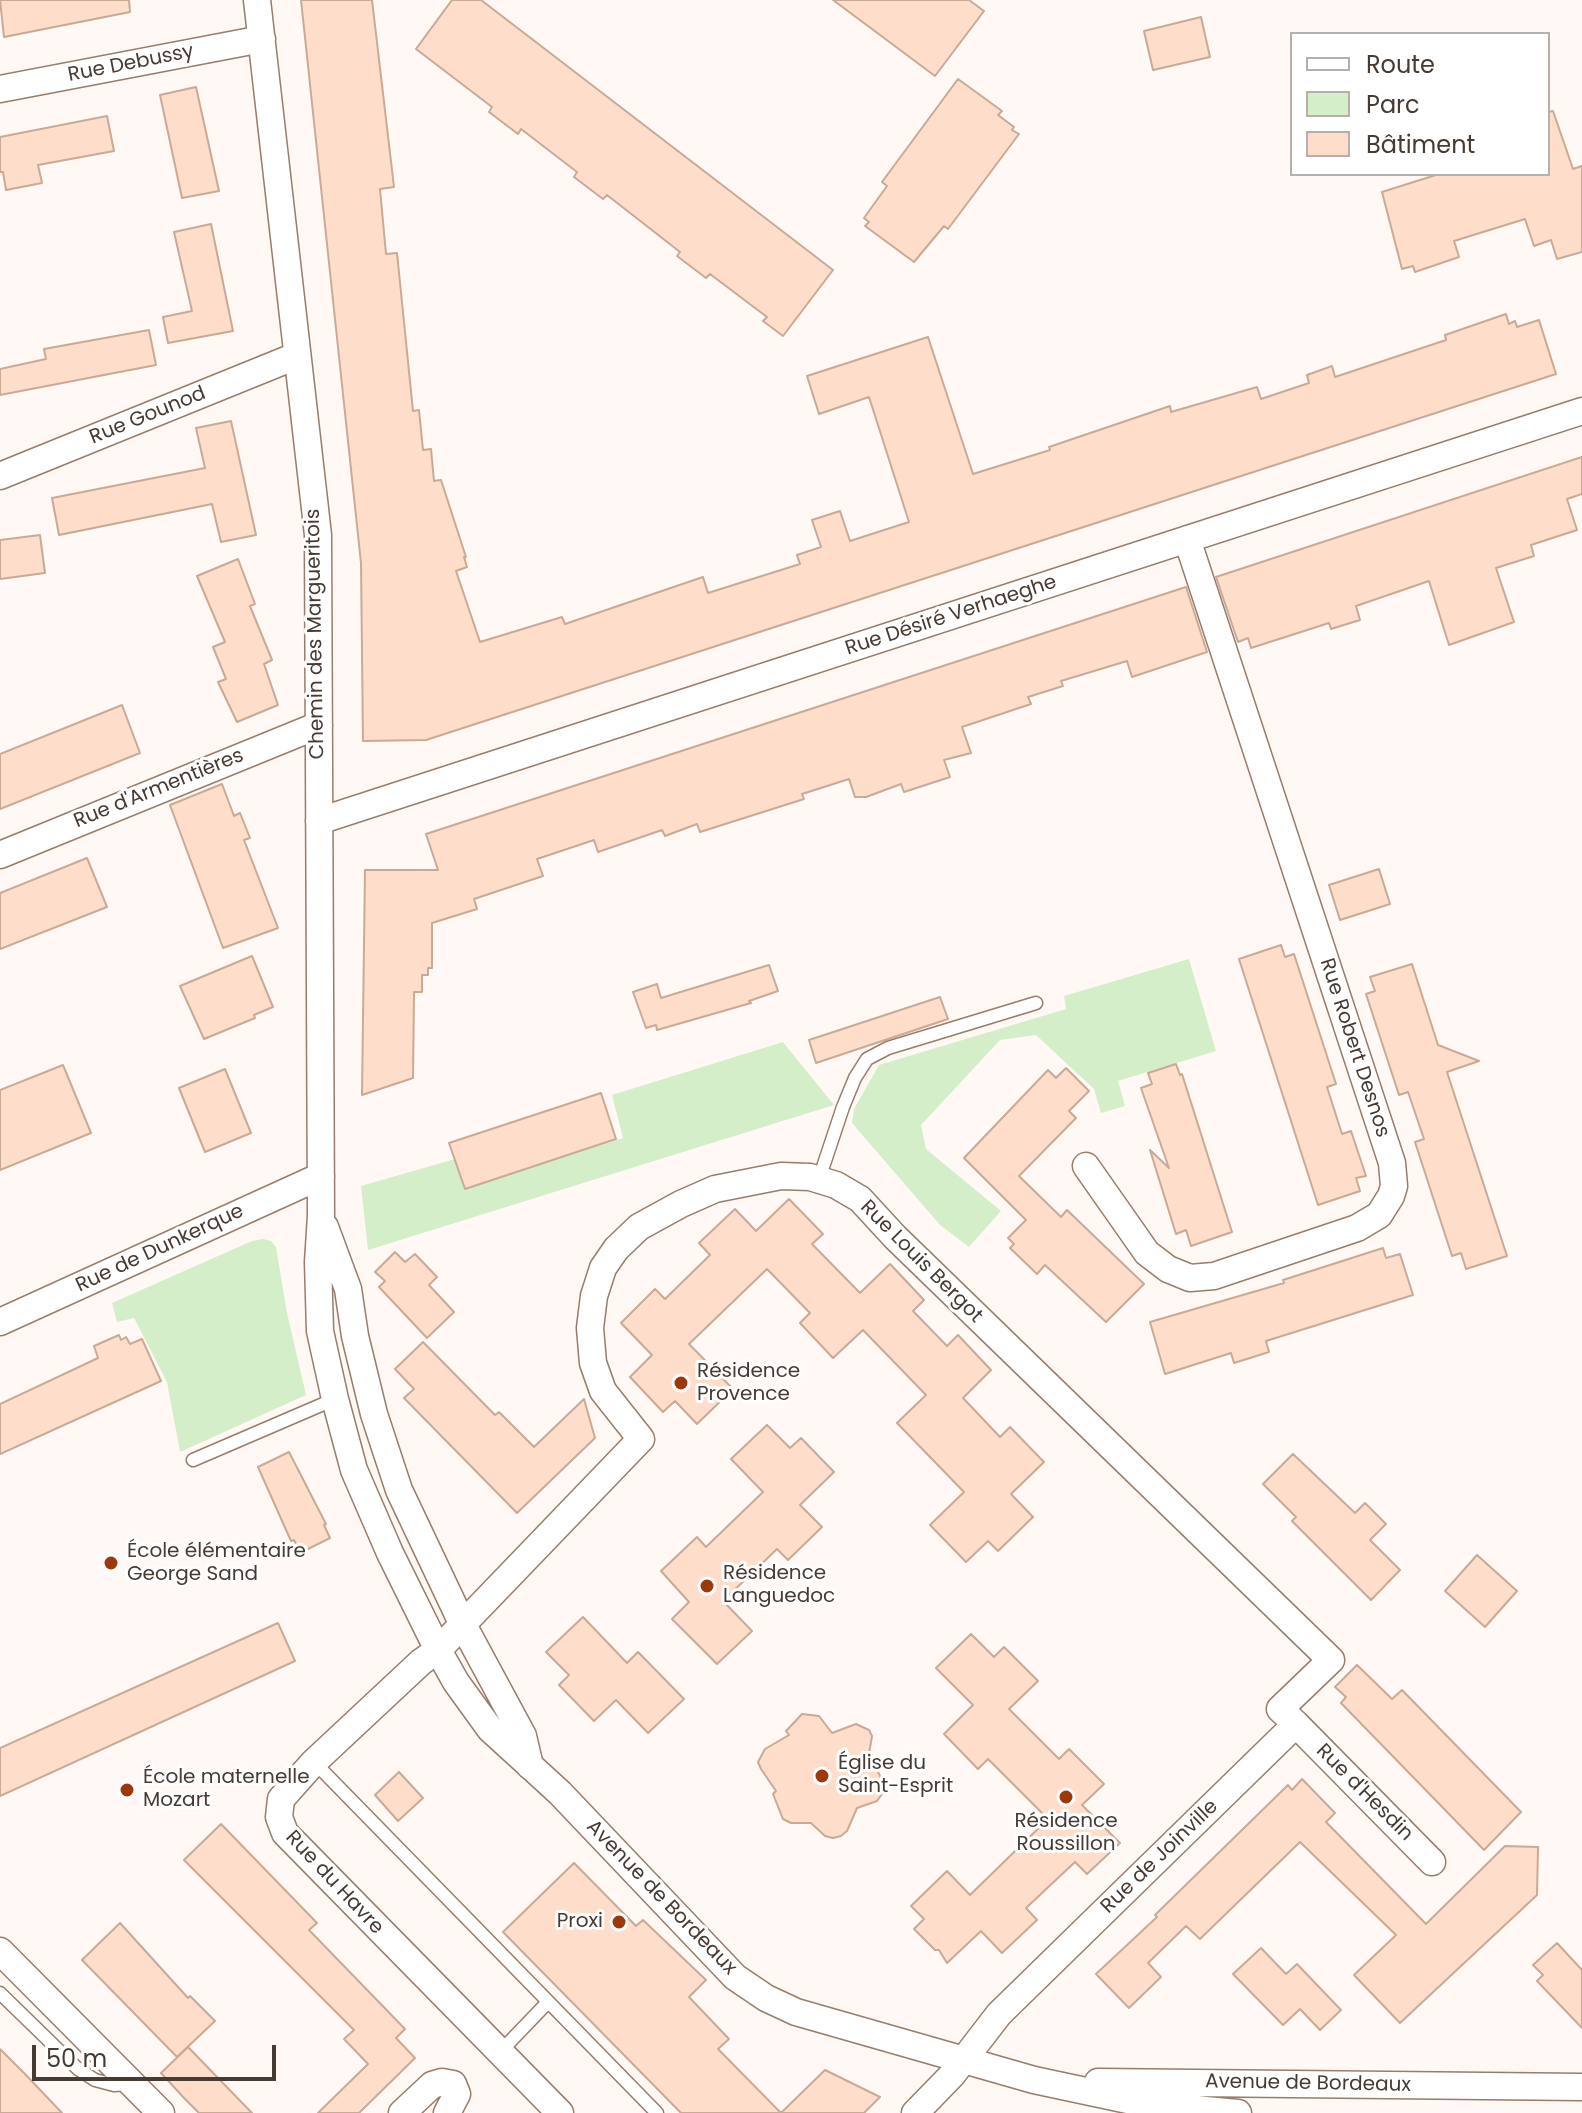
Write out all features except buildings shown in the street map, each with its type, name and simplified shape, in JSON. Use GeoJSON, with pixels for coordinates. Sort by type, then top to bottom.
{"type":"FeatureCollection","features":[{"type":"Feature","properties":{"kind":"street","name":"Chemin des Margueritois"},"geometry":{"type":"LineString","coordinates":[[257,0],[318,535],[321,1176]]}},
{"type":"Feature","properties":{"kind":"street","name":"Rue Debussy"},"geometry":{"type":"LineString","coordinates":[[0,89],[262,39]]}},
{"type":"Feature","properties":{"kind":"street","name":"Rue Gounod"},"geometry":{"type":"LineString","coordinates":[[0,476],[296,356]]}},
{"type":"Feature","properties":{"kind":"street","name":"Rue Désiré Verhaeghe"},"geometry":{"type":"LineString","coordinates":[[319,821],[1582,411]]}},
{"type":"Feature","properties":{"kind":"street","name":"Rue Robert Desnos"},"geometry":{"type":"LineString","coordinates":[[1086,1166],[1147,1253],[1168,1269],[1190,1278],[1214,1276],[1357,1228],[1379,1215],[1394,1186],[1392,1163],[1187,539]]}},
{"type":"Feature","properties":{"kind":"street","name":"Rue d'Armentières"},"geometry":{"type":"LineString","coordinates":[[0,855],[319,725]]}},
{"type":"Feature","properties":{"kind":"street","name":"Avenue de Bordeaux"},"geometry":{"type":"LineString","coordinates":[[321,1176],[318,1262],[320,1331],[354,1470],[390,1553],[438,1650],[456,1682],[490,1729],[560,1793],[735,1977],[796,2012],[1034,2080],[1151,2105],[1238,2113]]}},
{"type":"Feature","properties":{"kind":"street","name":"Rue de Dunkerque"},"geometry":{"type":"LineString","coordinates":[[0,1322],[321,1176]]}},
{"type":"Feature","properties":{"kind":"street","name":"Rue Louis Bergot"},"geometry":{"type":"LineString","coordinates":[[438,1650],[641,1439],[603,1391],[593,1363],[590,1328],[594,1296],[603,1268],[616,1249],[639,1227],[658,1215],[715,1189],[781,1176],[819,1179],[860,1199],[895,1237],[1331,1660],[1280,1709],[1296,1724]]}},
{"type":"Feature","properties":{"kind":"street","name":"Avenue de Bordeaux"},"geometry":{"type":"LineString","coordinates":[[321,1216],[348,1289],[355,1336],[374,1414],[399,1490],[462,1623],[523,1736],[530,1766]]}},
{"type":"Feature","properties":{"kind":"street","name":"Rue du Havre"},"geometry":{"type":"LineString","coordinates":[[438,1650],[421,1662],[314,1762],[281,1799],[279,1817],[285,1833],[560,2113]]}},
{"type":"Feature","properties":{"kind":"street","name":"Rue d'Hesdin"},"geometry":{"type":"LineString","coordinates":[[1296,1724],[1432,1862]]}},
{"type":"Feature","properties":{"kind":"street","name":"Rue de Joinville"},"geometry":{"type":"LineString","coordinates":[[915,2113],[938,2091],[999,2014],[1296,1724]]}},
{"type":"Feature","properties":{"kind":"street"},"geometry":{"type":"LineString","coordinates":[[0,1951],[161,2113]]}},
{"type":"Feature","properties":{"kind":"street","name":"Avenue de Bordeaux"},"geometry":{"type":"LineString","coordinates":[[1034,2080],[1582,2087]]}},
{"type":"Feature","properties":{"kind":"street"},"geometry":{"type":"LineString","coordinates":[[402,2113],[432,2085],[442,2082],[453,2084],[457,2094],[447,2113]]}},
{"type":"Feature","properties":{"kind":"lane"},"geometry":{"type":"LineString","coordinates":[[819,1179],[843,1107],[867,1059],[888,1048],[1036,1003]]}},
{"type":"Feature","properties":{"kind":"lane"},"geometry":{"type":"LineString","coordinates":[[193,1460],[335,1399]]}},
{"type":"Feature","properties":{"kind":"lane"},"geometry":{"type":"LineString","coordinates":[[314,1762],[657,2113]]}},
{"type":"Feature","properties":{"kind":"lane"},"geometry":{"type":"LineString","coordinates":[[0,1993],[78,2069],[114,2085],[132,2084]]}},
{"type":"Feature","properties":{"kind":"lane"},"geometry":{"type":"LineString","coordinates":[[500,2052],[548,2002]]}},
{"type":"Feature","properties":{"kind":"green space"},"geometry":{"type":"Polygon","coordinates":[[[1189,959],[1216,1051],[1118,1081],[1125,1106],[1101,1113],[1094,1089],[1036,1035],[1000,1040],[921,1125],[926,1149],[1001,1211],[969,1247],[940,1225],[852,1123],[854,1109],[879,1065],[1066,1009],[1064,996],[1189,959]]]}},
{"type":"Feature","properties":{"kind":"green space"},"geometry":{"type":"Polygon","coordinates":[[[783,1042],[834,1105],[368,1250],[361,1186],[455,1159],[465,1189],[623,1138],[612,1095],[783,1042]]]}},
{"type":"Feature","properties":{"kind":"green space"},"geometry":{"type":"Polygon","coordinates":[[[252,1241],[271,1241],[276,1247],[306,1395],[180,1452],[167,1382],[134,1318],[117,1322],[112,1303],[252,1241]]]}},
{"type":"Feature","properties":{"kind":"place","name":"Résidence Provence"},"geometry":{"type":"Point","coordinates":[681,1383]}},
{"type":"Feature","properties":{"kind":"place","name":"École élémentaire George Sand"},"geometry":{"type":"Point","coordinates":[111,1563]}},
{"type":"Feature","properties":{"kind":"place","name":"Résidence Languedoc"},"geometry":{"type":"Point","coordinates":[707,1586]}},
{"type":"Feature","properties":{"kind":"place","name":"Église du Saint-Esprit"},"geometry":{"type":"Point","coordinates":[822,1776]}},
{"type":"Feature","properties":{"kind":"place","name":"École maternelle Mozart"},"geometry":{"type":"Point","coordinates":[127,1790]}},
{"type":"Feature","properties":{"kind":"place","name":"Résidence Roussillon"},"geometry":{"type":"Point","coordinates":[1066,1797]}},
{"type":"Feature","properties":{"kind":"place","name":"Proxi"},"geometry":{"type":"Point","coordinates":[619,1922]}}]}
